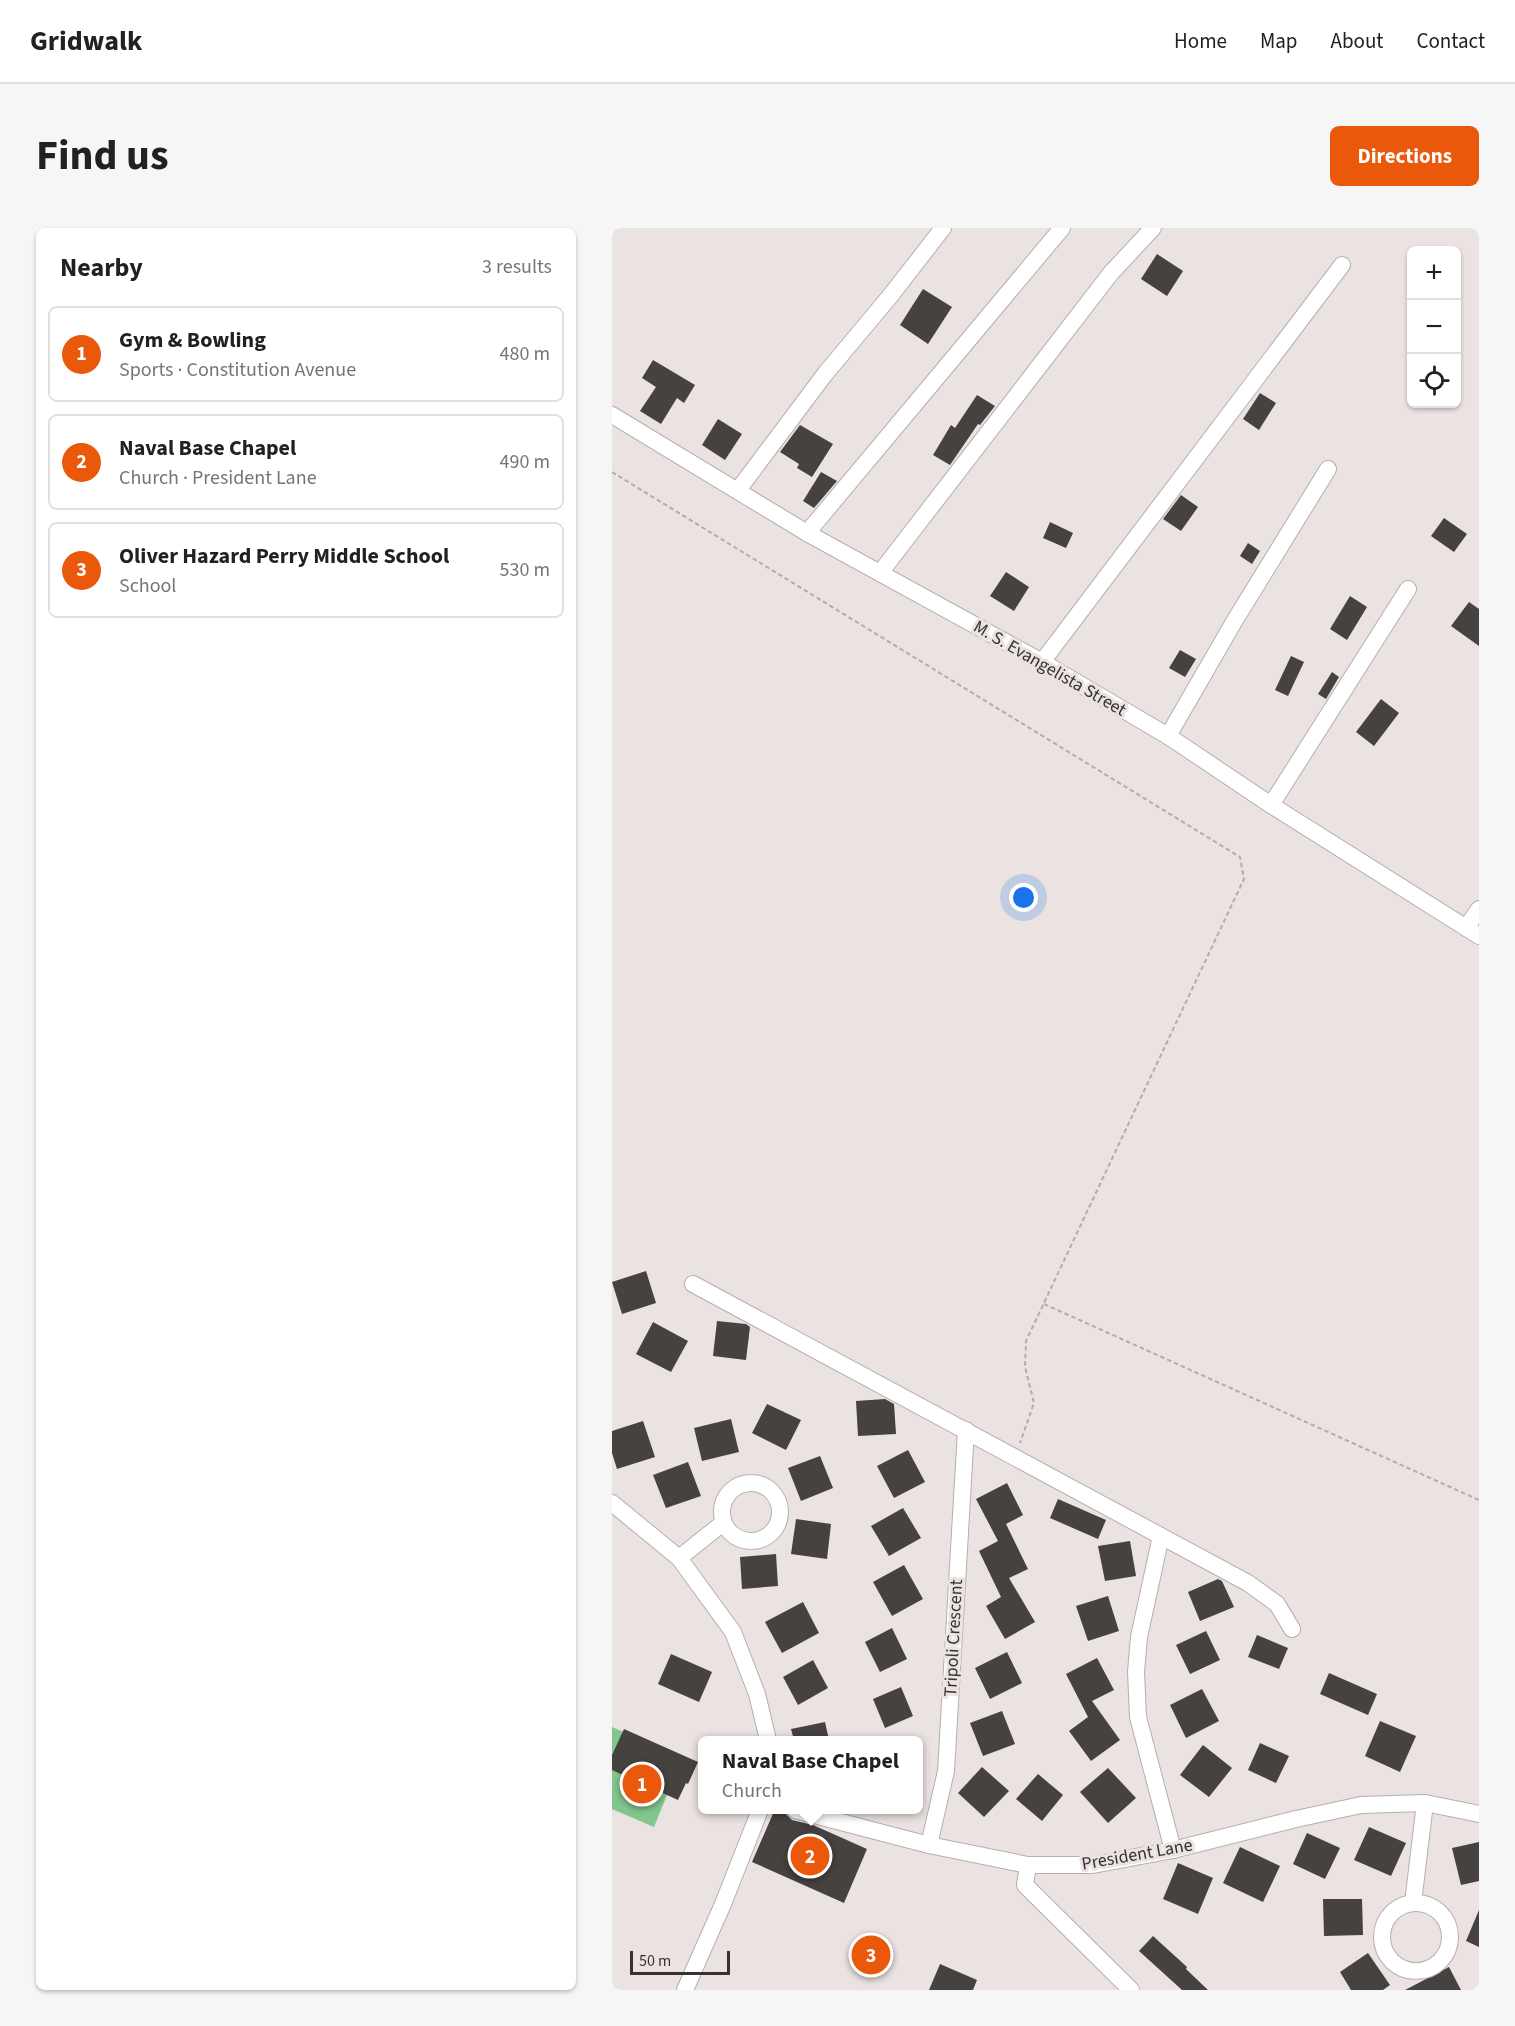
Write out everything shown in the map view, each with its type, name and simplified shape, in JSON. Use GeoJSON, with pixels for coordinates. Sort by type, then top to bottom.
{"type":"FeatureCollection","features":[{"type":"Feature","properties":{"kind":"street"},"geometry":{"type":"LineString","coordinates":[[738,490],[825,374],[943,228]]}},
{"type":"Feature","properties":{"kind":"street"},"geometry":{"type":"LineString","coordinates":[[807,532],[1062,228]]}},
{"type":"Feature","properties":{"kind":"street"},"geometry":{"type":"LineString","coordinates":[[880,573],[1111,273],[1153,228]]}},
{"type":"Feature","properties":{"kind":"street"},"geometry":{"type":"LineString","coordinates":[[1042,662],[1342,265]]}},
{"type":"Feature","properties":{"kind":"street","name":"M. S. Evangelista Street"},"geometry":{"type":"LineString","coordinates":[[612,416],[807,532],[1042,662],[1167,736],[1271,805],[1472,932]]}},
{"type":"Feature","properties":{"kind":"street"},"geometry":{"type":"LineString","coordinates":[[1167,736],[1328,469]]}},
{"type":"Feature","properties":{"kind":"street"},"geometry":{"type":"LineString","coordinates":[[1271,805],[1408,589]]}},
{"type":"Feature","properties":{"kind":"street"},"geometry":{"type":"LineString","coordinates":[[1472,932],[1479,909]]}},
{"type":"Feature","properties":{"kind":"street"},"geometry":{"type":"LineString","coordinates":[[693,1284],[1248,1583],[1277,1604],[1293,1629]]}},
{"type":"Feature","properties":{"kind":"street","name":"Tripoli Crescent"},"geometry":{"type":"LineString","coordinates":[[929,1845],[946,1771],[966,1430]]}},
{"type":"Feature","properties":{"kind":"street"},"geometry":{"type":"LineString","coordinates":[[612,1503],[679,1558],[733,1632],[757,1694],[767,1736]]}},
{"type":"Feature","properties":{"kind":"street"},"geometry":{"type":"LineString","coordinates":[[679,1558],[723,1523]]}},
{"type":"Feature","properties":{"kind":"street"},"geometry":{"type":"LineString","coordinates":[[1161,1536],[1139,1637],[1136,1672],[1138,1716],[1173,1850]]}},
{"type":"Feature","properties":{"kind":"street"},"geometry":{"type":"LineString","coordinates":[[1413,1903],[1425,1803]]}},
{"type":"Feature","properties":{"kind":"street","name":"President Lane"},"geometry":{"type":"LineString","coordinates":[[814,1814],[929,1845],[1028,1865],[1093,1865],[1173,1850],[1361,1805],[1425,1803],[1479,1814]]}},
{"type":"Feature","properties":{"kind":"street"},"geometry":{"type":"LineString","coordinates":[[685,1990],[723,1904],[758,1814]]}},
{"type":"Feature","properties":{"kind":"street"},"geometry":{"type":"LineString","coordinates":[[1028,1865],[1025,1885],[1131,1990]]}},
{"type":"Feature","properties":{"kind":"street"},"geometry":{"type":"LineString","coordinates":[[1413,1903],[1425,1904],[1435,1909],[1444,1917],[1449,1928],[1450,1938],[1447,1951],[1440,1961],[1420,1971],[1404,1969],[1394,1963],[1387,1955],[1382,1942],[1382,1930],[1391,1913],[1400,1906],[1413,1903]]}},
{"type":"Feature","properties":{"kind":"path"},"geometry":{"type":"LineString","coordinates":[[612,472],[1240,857],[1244,879],[1026,1341],[1025,1367],[1034,1403],[1016,1457]]}},
{"type":"Feature","properties":{"kind":"path"},"geometry":{"type":"LineString","coordinates":[[1044,1304],[1479,1500]]}},
{"type":"Feature","properties":{"kind":"green space"},"geometry":{"type":"Polygon","coordinates":[[[612,1727],[682,1758],[654,1827],[612,1809],[612,1727]]]}},
{"type":"Feature","properties":{"kind":"building"},"geometry":{"type":"Polygon","coordinates":[[[1157,254],[1183,271],[1167,296],[1141,279],[1157,254]]]}},
{"type":"Feature","properties":{"kind":"building"},"geometry":{"type":"Polygon","coordinates":[[[923,289],[952,307],[928,344],[900,325],[923,289]]]}},
{"type":"Feature","properties":{"kind":"building"},"geometry":{"type":"Polygon","coordinates":[[[653,360],[695,385],[684,403],[677,398],[661,424],[640,411],[656,387],[642,378],[653,360]]]}},
{"type":"Feature","properties":{"kind":"building"},"geometry":{"type":"Polygon","coordinates":[[[1260,393],[1276,403],[1259,430],[1243,419],[1260,393]]]}},
{"type":"Feature","properties":{"kind":"building"},"geometry":{"type":"Polygon","coordinates":[[[977,395],[995,406],[980,425],[978,424],[950,465],[933,455],[951,425],[955,428],[977,395]]]}},
{"type":"Feature","properties":{"kind":"building"},"geometry":{"type":"Polygon","coordinates":[[[718,419],[742,434],[725,460],[702,445],[718,419]]]}},
{"type":"Feature","properties":{"kind":"building"},"geometry":{"type":"Polygon","coordinates":[[[800,425],[833,444],[812,477],[797,468],[799,464],[780,452],[800,425]]]}},
{"type":"Feature","properties":{"kind":"building"},"geometry":{"type":"Polygon","coordinates":[[[821,472],[837,481],[814,508],[803,501],[821,472]]]}},
{"type":"Feature","properties":{"kind":"building"},"geometry":{"type":"Polygon","coordinates":[[[1181,495],[1198,507],[1181,531],[1163,519],[1181,495]]]}},
{"type":"Feature","properties":{"kind":"building"},"geometry":{"type":"Polygon","coordinates":[[[1444,518],[1467,534],[1454,552],[1431,536],[1444,518]]]}},
{"type":"Feature","properties":{"kind":"building"},"geometry":{"type":"Polygon","coordinates":[[[1050,522],[1073,533],[1066,548],[1043,538],[1050,522]]]}},
{"type":"Feature","properties":{"kind":"building"},"geometry":{"type":"Polygon","coordinates":[[[1248,543],[1260,551],[1252,564],[1240,556],[1248,543]]]}},
{"type":"Feature","properties":{"kind":"building"},"geometry":{"type":"Polygon","coordinates":[[[1006,572],[1029,587],[1014,611],[990,596],[1006,572]]]}},
{"type":"Feature","properties":{"kind":"building"},"geometry":{"type":"Polygon","coordinates":[[[1350,596],[1367,607],[1347,640],[1330,629],[1350,596]]]}},
{"type":"Feature","properties":{"kind":"building"},"geometry":{"type":"Polygon","coordinates":[[[1469,602],[1479,609],[1479,646],[1451,626],[1469,602]]]}},
{"type":"Feature","properties":{"kind":"building"},"geometry":{"type":"Polygon","coordinates":[[[1180,650],[1196,659],[1185,677],[1169,668],[1180,650]]]}},
{"type":"Feature","properties":{"kind":"building"},"geometry":{"type":"Polygon","coordinates":[[[1291,656],[1304,662],[1288,696],[1275,690],[1291,656]]]}},
{"type":"Feature","properties":{"kind":"building"},"geometry":{"type":"Polygon","coordinates":[[[1332,672],[1339,677],[1326,699],[1318,694],[1332,672]]]}},
{"type":"Feature","properties":{"kind":"building"},"geometry":{"type":"Polygon","coordinates":[[[1381,699],[1399,713],[1374,746],[1356,732],[1381,699]]]}},
{"type":"Feature","properties":{"kind":"building"},"geometry":{"type":"Polygon","coordinates":[[[646,1271],[656,1303],[622,1314],[612,1282],[646,1271]]]}},
{"type":"Feature","properties":{"kind":"building"},"geometry":{"type":"Polygon","coordinates":[[[717,1321],[746,1324],[750,1327],[746,1360],[713,1356],[717,1321]]]}},
{"type":"Feature","properties":{"kind":"building"},"geometry":{"type":"Polygon","coordinates":[[[653,1322],[688,1341],[671,1372],[636,1354],[653,1322]]]}},
{"type":"Feature","properties":{"kind":"building"},"geometry":{"type":"Polygon","coordinates":[[[885,1399],[894,1404],[896,1434],[858,1436],[856,1401],[885,1399]]]}},
{"type":"Feature","properties":{"kind":"building"},"geometry":{"type":"Polygon","coordinates":[[[767,1404],[801,1420],[786,1450],[752,1433],[767,1404]]]}},
{"type":"Feature","properties":{"kind":"building"},"geometry":{"type":"Polygon","coordinates":[[[731,1419],[739,1452],[702,1461],[694,1428],[731,1419]]]}},
{"type":"Feature","properties":{"kind":"building"},"geometry":{"type":"Polygon","coordinates":[[[643,1421],[655,1457],[617,1469],[612,1453],[612,1431],[643,1421]]]}},
{"type":"Feature","properties":{"kind":"building"},"geometry":{"type":"Polygon","coordinates":[[[908,1450],[925,1482],[894,1498],[877,1466],[908,1450]]]}},
{"type":"Feature","properties":{"kind":"building"},"geometry":{"type":"Polygon","coordinates":[[[820,1456],[833,1488],[801,1501],[788,1468],[820,1456]]]}},
{"type":"Feature","properties":{"kind":"building"},"geometry":{"type":"Polygon","coordinates":[[[688,1462],[701,1496],[666,1508],[653,1475],[688,1462]]]}},
{"type":"Feature","properties":{"kind":"building"},"geometry":{"type":"Polygon","coordinates":[[[1007,1483],[1023,1515],[1006,1524],[1028,1569],[1009,1578],[1035,1622],[1005,1639],[986,1606],[1001,1597],[979,1551],[998,1541],[976,1499],[1007,1483]]]}},
{"type":"Feature","properties":{"kind":"building"},"geometry":{"type":"Polygon","coordinates":[[[1058,1499],[1106,1520],[1098,1539],[1050,1518],[1058,1499]]]}},
{"type":"Feature","properties":{"kind":"building"},"geometry":{"type":"Polygon","coordinates":[[[903,1508],[921,1538],[889,1556],[871,1526],[903,1508]]]}},
{"type":"Feature","properties":{"kind":"building"},"geometry":{"type":"Polygon","coordinates":[[[796,1519],[831,1524],[827,1559],[791,1554],[796,1519]]]}},
{"type":"Feature","properties":{"kind":"building"},"geometry":{"type":"Polygon","coordinates":[[[1130,1541],[1136,1576],[1105,1581],[1098,1546],[1130,1541]]]}},
{"type":"Feature","properties":{"kind":"building"},"geometry":{"type":"Polygon","coordinates":[[[776,1554],[778,1586],[742,1589],[740,1557],[776,1554]]]}},
{"type":"Feature","properties":{"kind":"building"},"geometry":{"type":"Polygon","coordinates":[[[904,1565],[923,1599],[892,1616],[873,1582],[904,1565]]]}},
{"type":"Feature","properties":{"kind":"building"},"geometry":{"type":"Polygon","coordinates":[[[1218,1579],[1222,1581],[1234,1607],[1200,1621],[1188,1592],[1218,1579]]]}},
{"type":"Feature","properties":{"kind":"building"},"geometry":{"type":"Polygon","coordinates":[[[1108,1596],[1119,1631],[1088,1641],[1076,1606],[1108,1596]]]}},
{"type":"Feature","properties":{"kind":"building"},"geometry":{"type":"Polygon","coordinates":[[[803,1602],[819,1633],[782,1653],[765,1622],[803,1602]]]}},
{"type":"Feature","properties":{"kind":"building"},"geometry":{"type":"Polygon","coordinates":[[[892,1628],[907,1659],[880,1672],[865,1642],[892,1628]]]}},
{"type":"Feature","properties":{"kind":"building"},"geometry":{"type":"Polygon","coordinates":[[[1206,1631],[1220,1660],[1190,1674],[1176,1645],[1206,1631]]]}},
{"type":"Feature","properties":{"kind":"building"},"geometry":{"type":"Polygon","coordinates":[[[1257,1635],[1288,1648],[1279,1669],[1248,1657],[1257,1635]]]}},
{"type":"Feature","properties":{"kind":"building"},"geometry":{"type":"Polygon","coordinates":[[[1007,1652],[1022,1683],[990,1699],[975,1668],[1007,1652]]]}},
{"type":"Feature","properties":{"kind":"building"},"geometry":{"type":"Polygon","coordinates":[[[671,1654],[712,1672],[699,1702],[658,1684],[671,1654]]]}},
{"type":"Feature","properties":{"kind":"building"},"geometry":{"type":"Polygon","coordinates":[[[1097,1658],[1114,1690],[1092,1701],[1120,1740],[1091,1761],[1069,1731],[1088,1717],[1066,1674],[1097,1658]]]}},
{"type":"Feature","properties":{"kind":"building"},"geometry":{"type":"Polygon","coordinates":[[[813,1660],[828,1688],[798,1705],[783,1677],[813,1660]]]}},
{"type":"Feature","properties":{"kind":"building"},"geometry":{"type":"Polygon","coordinates":[[[1329,1673],[1377,1694],[1368,1715],[1320,1694],[1329,1673]]]}},
{"type":"Feature","properties":{"kind":"building"},"geometry":{"type":"Polygon","coordinates":[[[901,1687],[913,1716],[885,1728],[873,1699],[901,1687]]]}},
{"type":"Feature","properties":{"kind":"building"},"geometry":{"type":"Polygon","coordinates":[[[1202,1689],[1219,1721],[1186,1738],[1170,1705],[1202,1689]]]}},
{"type":"Feature","properties":{"kind":"building"},"geometry":{"type":"Polygon","coordinates":[[[1002,1711],[1015,1744],[983,1756],[970,1723],[1002,1711]]]}},
{"type":"Feature","properties":{"kind":"building"},"geometry":{"type":"Polygon","coordinates":[[[1380,1721],[1416,1736],[1400,1772],[1365,1756],[1380,1721]]]}},
{"type":"Feature","properties":{"kind":"building"},"geometry":{"type":"Polygon","coordinates":[[[825,1722],[828,1736],[793,1736],[791,1729],[825,1722]]]}},
{"type":"Feature","properties":{"kind":"building"},"geometry":{"type":"Polygon","coordinates":[[[624,1729],[698,1762],[678,1800],[612,1770],[612,1755],[624,1729]]]}},
{"type":"Feature","properties":{"kind":"building"},"geometry":{"type":"Polygon","coordinates":[[[1260,1743],[1289,1756],[1276,1783],[1248,1770],[1260,1743]]]}},
{"type":"Feature","properties":{"kind":"building"},"geometry":{"type":"Polygon","coordinates":[[[1203,1745],[1232,1768],[1209,1797],[1180,1775],[1203,1745]]]}},
{"type":"Feature","properties":{"kind":"building"},"geometry":{"type":"Polygon","coordinates":[[[982,1767],[1009,1791],[984,1817],[958,1793],[982,1767]]]}},
{"type":"Feature","properties":{"kind":"building"},"geometry":{"type":"Polygon","coordinates":[[[1108,1768],[1136,1798],[1108,1823],[1080,1792],[1108,1768]]]}},
{"type":"Feature","properties":{"kind":"building"},"geometry":{"type":"Polygon","coordinates":[[[1038,1774],[1063,1795],[1042,1821],[1016,1799],[1038,1774]]]}},
{"type":"Feature","properties":{"kind":"building"},"geometry":{"type":"Polygon","coordinates":[[[773,1814],[786,1814],[792,1820],[813,1825],[867,1849],[844,1903],[752,1862],[773,1814]]]}},
{"type":"Feature","properties":{"kind":"building"},"geometry":{"type":"Polygon","coordinates":[[[1369,1827],[1406,1843],[1391,1876],[1354,1860],[1369,1827]]]}},
{"type":"Feature","properties":{"kind":"building"},"geometry":{"type":"Polygon","coordinates":[[[1307,1833],[1340,1848],[1325,1879],[1293,1864],[1307,1833]]]}},
{"type":"Feature","properties":{"kind":"building"},"geometry":{"type":"Polygon","coordinates":[[[1479,1842],[1479,1881],[1461,1885],[1452,1848],[1479,1842]]]}},
{"type":"Feature","properties":{"kind":"building"},"geometry":{"type":"Polygon","coordinates":[[[1240,1847],[1280,1866],[1263,1902],[1223,1883],[1240,1847]]]}},
{"type":"Feature","properties":{"kind":"building"},"geometry":{"type":"Polygon","coordinates":[[[1178,1863],[1213,1878],[1198,1914],[1163,1899],[1178,1863]]]}},
{"type":"Feature","properties":{"kind":"building"},"geometry":{"type":"Polygon","coordinates":[[[1323,1899],[1362,1899],[1363,1935],[1324,1936],[1323,1899]]]}},
{"type":"Feature","properties":{"kind":"building"},"geometry":{"type":"Polygon","coordinates":[[[1479,1910],[1479,1947],[1466,1941],[1479,1910]]]}},
{"type":"Feature","properties":{"kind":"building"},"geometry":{"type":"Polygon","coordinates":[[[1153,1936],[1208,1990],[1182,1990],[1139,1951],[1153,1936]]]}},
{"type":"Feature","properties":{"kind":"building"},"geometry":{"type":"Polygon","coordinates":[[[1368,1953],[1390,1985],[1383,1990],[1351,1990],[1340,1972],[1368,1953]]]}},
{"type":"Feature","properties":{"kind":"building"},"geometry":{"type":"Polygon","coordinates":[[[940,1964],[977,1980],[973,1990],[929,1990],[940,1964]]]}},
{"type":"Feature","properties":{"kind":"building"},"geometry":{"type":"Polygon","coordinates":[[[1449,1967],[1461,1990],[1405,1990],[1449,1967]]]}},
{"type":"Feature","properties":{"kind":"place","name":"Gym & Bowling"},"geometry":{"type":"Point","coordinates":[642,1784]}},
{"type":"Feature","properties":{"kind":"place","name":"Naval Base Chapel"},"geometry":{"type":"Point","coordinates":[810,1856]}},
{"type":"Feature","properties":{"kind":"place","name":"Oliver Hazard Perry Middle School"},"geometry":{"type":"Point","coordinates":[871,1955]}}]}
